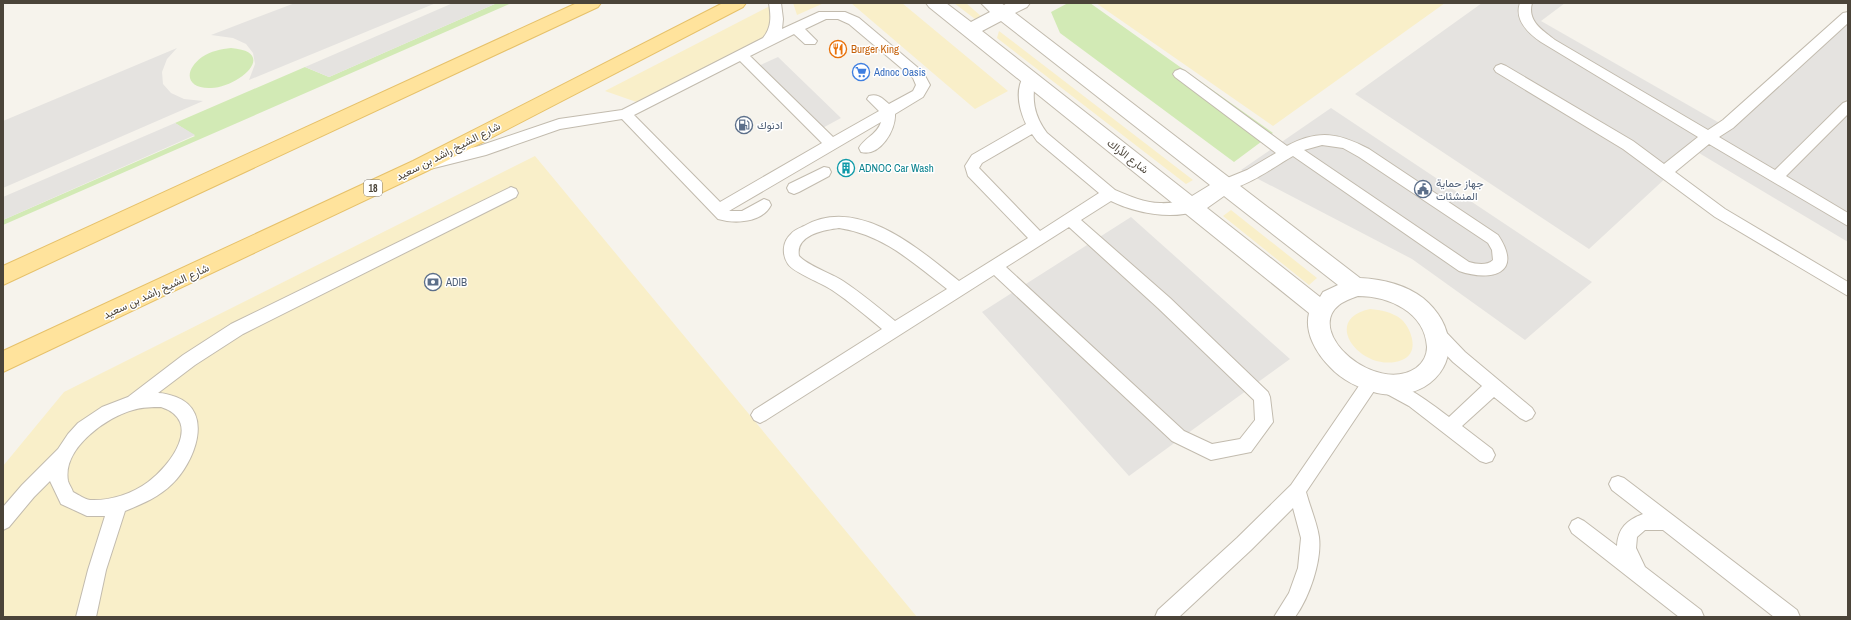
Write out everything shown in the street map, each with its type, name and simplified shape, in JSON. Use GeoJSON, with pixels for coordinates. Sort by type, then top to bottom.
{"type":"FeatureCollection","features":[{"type":"Feature","properties":{"kind":"main road"},"geometry":{"type":"LineString","coordinates":[[8,272],[592,3]]}},
{"type":"Feature","properties":{"kind":"main road","name":"شارع الشيخ راشد بن سعيد"},"geometry":{"type":"LineString","coordinates":[[3,362],[38,347],[420,166],[737,3]]}},
{"type":"Feature","properties":{"kind":"main road"},"geometry":{"type":"LineString","coordinates":[[3,374],[38,347]]}},
{"type":"Feature","properties":{"kind":"street","name":"شارع الأراك"},"geometry":{"type":"LineString","coordinates":[[935,3],[1321,310]]}},
{"type":"Feature","properties":{"kind":"street"},"geometry":{"type":"LineString","coordinates":[[970,30],[996,8],[1020,3]]}},
{"type":"Feature","properties":{"kind":"street"},"geometry":{"type":"LineString","coordinates":[[996,8],[1356,287]]}},
{"type":"Feature","properties":{"kind":"street"},"geometry":{"type":"LineString","coordinates":[[1192,207],[1225,185]]}},
{"type":"Feature","properties":{"kind":"street"},"geometry":{"type":"LineString","coordinates":[[1356,287],[1372,287],[1388,290],[1404,297],[1418,307],[1429,319],[1436,333],[1439,346],[1438,358],[1432,369],[1422,378],[1409,383],[1394,385],[1374,382],[1351,372],[1333,359],[1322,342],[1318,325],[1321,310],[1329,299],[1341,291],[1356,287]]}},
{"type":"Feature","properties":{"kind":"lane"},"geometry":{"type":"LineString","coordinates":[[768,42],[777,28],[778,22],[775,3]]}},
{"type":"Feature","properties":{"kind":"lane"},"geometry":{"type":"LineString","coordinates":[[1526,3],[1523,12],[1526,20],[1531,28],[1540,36],[1848,220]]}},
{"type":"Feature","properties":{"kind":"lane"},"geometry":{"type":"LineString","coordinates":[[420,166],[451,160],[481,151],[559,124],[624,114],[796,28],[824,16],[840,15],[848,17],[918,75],[923,85],[918,94],[719,210]]}},
{"type":"Feature","properties":{"kind":"lane"},"geometry":{"type":"LineString","coordinates":[[1665,172],[1728,124],[1848,16]]}},
{"type":"Feature","properties":{"kind":"lane"},"geometry":{"type":"LineString","coordinates":[[796,28],[810,41]]}},
{"type":"Feature","properties":{"kind":"lane"},"geometry":{"type":"LineString","coordinates":[[742,55],[832,144]]}},
{"type":"Feature","properties":{"kind":"lane"},"geometry":{"type":"LineString","coordinates":[[1502,69],[1628,145],[1715,210],[1848,290]]}},
{"type":"Feature","properties":{"kind":"lane"},"geometry":{"type":"LineString","coordinates":[[1180,74],[1290,151],[1464,267],[1475,271],[1485,271],[1495,268],[1500,263],[1502,255],[1499,247],[1493,239],[1352,146],[1326,140],[1313,140],[1302,143],[1290,151],[1249,175],[1225,185]]}},
{"type":"Feature","properties":{"kind":"lane"},"geometry":{"type":"LineString","coordinates":[[1029,78],[1025,102],[1028,114],[1034,126],[1042,137],[1110,194],[1125,201],[1159,209],[1192,207]]}},
{"type":"Feature","properties":{"kind":"lane"},"geometry":{"type":"LineString","coordinates":[[866,148],[882,135],[889,120],[888,111],[874,99]]}},
{"type":"Feature","properties":{"kind":"lane"},"geometry":{"type":"LineString","coordinates":[[1776,177],[1848,106]]}},
{"type":"Feature","properties":{"kind":"lane"},"geometry":{"type":"LineString","coordinates":[[624,114],[723,215],[738,218],[745,217],[764,205]]}},
{"type":"Feature","properties":{"kind":"lane"},"geometry":{"type":"LineString","coordinates":[[1034,126],[977,159],[973,163],[972,172],[1039,239]]}},
{"type":"Feature","properties":{"kind":"lane"},"geometry":{"type":"LineString","coordinates":[[794,188],[824,172]]}},
{"type":"Feature","properties":{"kind":"lane"},"geometry":{"type":"LineString","coordinates":[[3,521],[28,491],[64,456],[80,432],[106,413],[134,401],[196,356],[237,329],[511,193]]}},
{"type":"Feature","properties":{"kind":"lane"},"geometry":{"type":"LineString","coordinates":[[760,415],[1110,194]]}},
{"type":"Feature","properties":{"kind":"lane"},"geometry":{"type":"LineString","coordinates":[[995,267],[1037,304],[1178,436],[1211,452],[1245,446],[1264,422],[1262,397],[1164,304],[1071,220]]}},
{"type":"Feature","properties":{"kind":"lane"},"geometry":{"type":"LineString","coordinates":[[894,330],[850,292],[837,284],[799,266],[792,258],[790,248],[794,239],[803,232],[820,224],[844,223],[866,226],[890,238],[959,290]]}},
{"type":"Feature","properties":{"kind":"lane"},"geometry":{"type":"LineString","coordinates":[[1436,333],[1459,357],[1526,413]]}},
{"type":"Feature","properties":{"kind":"lane"},"geometry":{"type":"LineString","coordinates":[[1165,617],[1244,544],[1296,491],[1374,382],[1397,390],[1415,401],[1486,455]]}},
{"type":"Feature","properties":{"kind":"lane"},"geometry":{"type":"LineString","coordinates":[[1449,427],[1494,386]]}},
{"type":"Feature","properties":{"kind":"lane"},"geometry":{"type":"LineString","coordinates":[[64,456],[59,479],[67,498],[88,508],[117,506],[147,493],[172,472],[188,448],[191,425],[181,408],[161,400],[134,401]]}},
{"type":"Feature","properties":{"kind":"lane"},"geometry":{"type":"LineString","coordinates":[[1618,484],[1790,617]]}},
{"type":"Feature","properties":{"kind":"lane"},"geometry":{"type":"LineString","coordinates":[[1284,617],[1297,598],[1307,568],[1310,538],[1296,491]]}},
{"type":"Feature","properties":{"kind":"lane"},"geometry":{"type":"LineString","coordinates":[[86,617],[97,570],[117,506]]}},
{"type":"Feature","properties":{"kind":"lane"},"geometry":{"type":"LineString","coordinates":[[1639,574],[1632,564],[1627,549],[1627,535],[1631,528],[1637,523],[1646,520],[1667,522]]}},
{"type":"Feature","properties":{"kind":"lane"},"geometry":{"type":"LineString","coordinates":[[1578,527],[1694,617]]}},
{"type":"Feature","properties":{"kind":"green space"},"geometry":{"type":"Polygon","coordinates":[[[497,3],[512,3],[3,225],[3,220],[195,136],[175,123],[305,67],[329,77],[497,3]]]}},
{"type":"Feature","properties":{"kind":"green space"},"geometry":{"type":"Polygon","coordinates":[[[1068,3],[1090,3],[1273,133],[1234,162],[1060,33],[1051,12],[1068,3]]]}},
{"type":"Feature","properties":{"kind":"green space"},"geometry":{"type":"Polygon","coordinates":[[[231,48],[245,51],[252,56],[253,62],[250,69],[242,76],[233,82],[211,88],[196,86],[192,82],[190,73],[196,62],[209,53],[231,48]]]}},
{"type":"Feature","properties":{"kind":"sand"},"geometry":{"type":"Polygon","coordinates":[[[793,3],[824,3],[797,15],[793,3]]]}},
{"type":"Feature","properties":{"kind":"sand"},"geometry":{"type":"Polygon","coordinates":[[[851,3],[902,3],[1008,91],[975,109],[851,3]]]}},
{"type":"Feature","properties":{"kind":"sand"},"geometry":{"type":"Polygon","coordinates":[[[954,3],[966,3],[982,17],[975,19],[954,3]]]}},
{"type":"Feature","properties":{"kind":"sand"},"geometry":{"type":"Polygon","coordinates":[[[1096,3],[1445,3],[1273,126],[1096,3]]]}},
{"type":"Feature","properties":{"kind":"sand"},"geometry":{"type":"Polygon","coordinates":[[[770,6],[777,35],[645,105],[605,91],[770,6]]]}},
{"type":"Feature","properties":{"kind":"sand"},"geometry":{"type":"Polygon","coordinates":[[[999,31],[1193,180],[1186,184],[997,38],[999,31]]]}},
{"type":"Feature","properties":{"kind":"sand"},"geometry":{"type":"Polygon","coordinates":[[[535,156],[917,617],[3,617],[3,466],[64,392],[535,156]]]}},
{"type":"Feature","properties":{"kind":"sand"},"geometry":{"type":"Polygon","coordinates":[[[1231,210],[1317,278],[1309,285],[1223,216],[1231,210]]]}},
{"type":"Feature","properties":{"kind":"sand"},"geometry":{"type":"Polygon","coordinates":[[[1370,309],[1390,313],[1405,323],[1411,335],[1412,341],[1411,352],[1408,357],[1388,363],[1374,360],[1361,353],[1352,344],[1347,334],[1348,324],[1355,315],[1370,309]]]}},
{"type":"Feature","properties":{"kind":"shaded area"},"geometry":{"type":"Polygon","coordinates":[[[295,3],[436,3],[249,80],[255,64],[253,53],[246,44],[233,38],[211,35],[295,3]]]}},
{"type":"Feature","properties":{"kind":"shaded area"},"geometry":{"type":"Polygon","coordinates":[[[453,3],[497,3],[329,77],[305,67],[453,3]]]}},
{"type":"Feature","properties":{"kind":"shaded area"},"geometry":{"type":"Polygon","coordinates":[[[1482,3],[1565,3],[1541,21],[1723,125],[1589,249],[1355,94],[1482,3]]]}},
{"type":"Feature","properties":{"kind":"shaded area"},"geometry":{"type":"Polygon","coordinates":[[[1848,16],[1848,242],[1699,153],[1848,16]]]}},
{"type":"Feature","properties":{"kind":"shaded area"},"geometry":{"type":"Polygon","coordinates":[[[177,48],[167,59],[162,72],[163,84],[171,93],[184,99],[203,101],[3,188],[3,121],[177,48]]]}},
{"type":"Feature","properties":{"kind":"shaded area"},"geometry":{"type":"Polygon","coordinates":[[[778,57],[841,118],[817,131],[754,68],[778,57]]]}},
{"type":"Feature","properties":{"kind":"shaded area","name":"جهاز حماية المنشئات"},"geometry":{"type":"Polygon","coordinates":[[[1331,108],[1592,282],[1525,340],[1412,259],[1241,170],[1331,108]]]}},
{"type":"Feature","properties":{"kind":"shaded area"},"geometry":{"type":"Polygon","coordinates":[[[175,123],[195,135],[3,220],[3,197],[175,123]]]}},
{"type":"Feature","properties":{"kind":"shaded area"},"geometry":{"type":"Polygon","coordinates":[[[1131,217],[1290,359],[1129,476],[982,312],[1131,217]]]}},
{"type":"Feature","properties":{"kind":"place","name":"Burger King"},"geometry":{"type":"Point","coordinates":[838,49]}},
{"type":"Feature","properties":{"kind":"place","name":"Adnoc Oasis"},"geometry":{"type":"Point","coordinates":[861,72]}},
{"type":"Feature","properties":{"kind":"place","name":"ادنوك"},"geometry":{"type":"Point","coordinates":[744,125]}},
{"type":"Feature","properties":{"kind":"place","name":"ADNOC Car Wash"},"geometry":{"type":"Point","coordinates":[846,168]}},
{"type":"Feature","properties":{"kind":"place","name":"جهاز حماية المنشئات"},"geometry":{"type":"Point","coordinates":[1423,189]}},
{"type":"Feature","properties":{"kind":"place","name":"ADIB"},"geometry":{"type":"Point","coordinates":[433,282]}}]}
